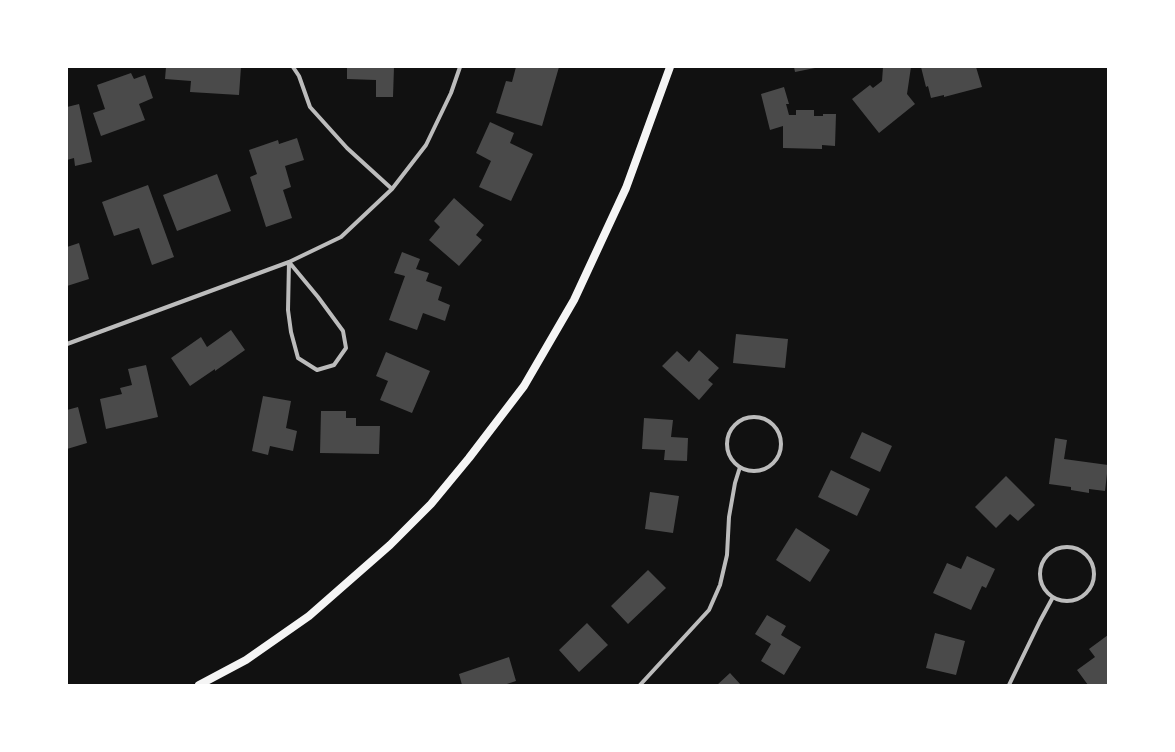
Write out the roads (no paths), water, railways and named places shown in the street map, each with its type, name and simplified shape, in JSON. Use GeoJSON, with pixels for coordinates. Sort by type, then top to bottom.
{"type":"FeatureCollection","features":[{"type":"Feature","properties":{"kind":"main road"},"geometry":{"type":"LineString","coordinates":[[199,685],[246,660],[309,616],[390,545],[431,504],[469,458],[524,386],[574,300],[626,188],[670,67]]}},
{"type":"Feature","properties":{"kind":"street"},"geometry":{"type":"LineString","coordinates":[[293,67],[299,76],[310,107],[347,148],[392,189]]}},
{"type":"Feature","properties":{"kind":"street"},"geometry":{"type":"LineString","coordinates":[[67,344],[289,262],[342,237],[392,189],[426,144],[451,93],[460,67]]}},
{"type":"Feature","properties":{"kind":"street"},"geometry":{"type":"LineString","coordinates":[[289,262],[318,296],[343,331],[346,348],[334,365],[317,370],[298,358],[291,332],[288,310],[289,262]]}},
{"type":"Feature","properties":{"kind":"street"},"geometry":{"type":"LineString","coordinates":[[757,416],[766,419],[773,424],[781,439],[781,448],[778,457],[773,464],[757,471],[740,467],[733,461],[727,444],[733,427],[748,417],[757,416]]}},
{"type":"Feature","properties":{"kind":"street"},"geometry":{"type":"LineString","coordinates":[[640,685],[709,610],[720,585],[727,555],[729,517],[735,483],[740,467]]}},
{"type":"Feature","properties":{"kind":"street"},"geometry":{"type":"LineString","coordinates":[[1058,548],[1075,548],[1083,552],[1090,559],[1094,576],[1092,585],[1087,593],[1070,601],[1061,601],[1053,597],[1046,592],[1041,580],[1041,567],[1045,559],[1050,552],[1058,548]]}},
{"type":"Feature","properties":{"kind":"street"},"geometry":{"type":"LineString","coordinates":[[1009,685],[1040,620],[1053,597]]}}]}
